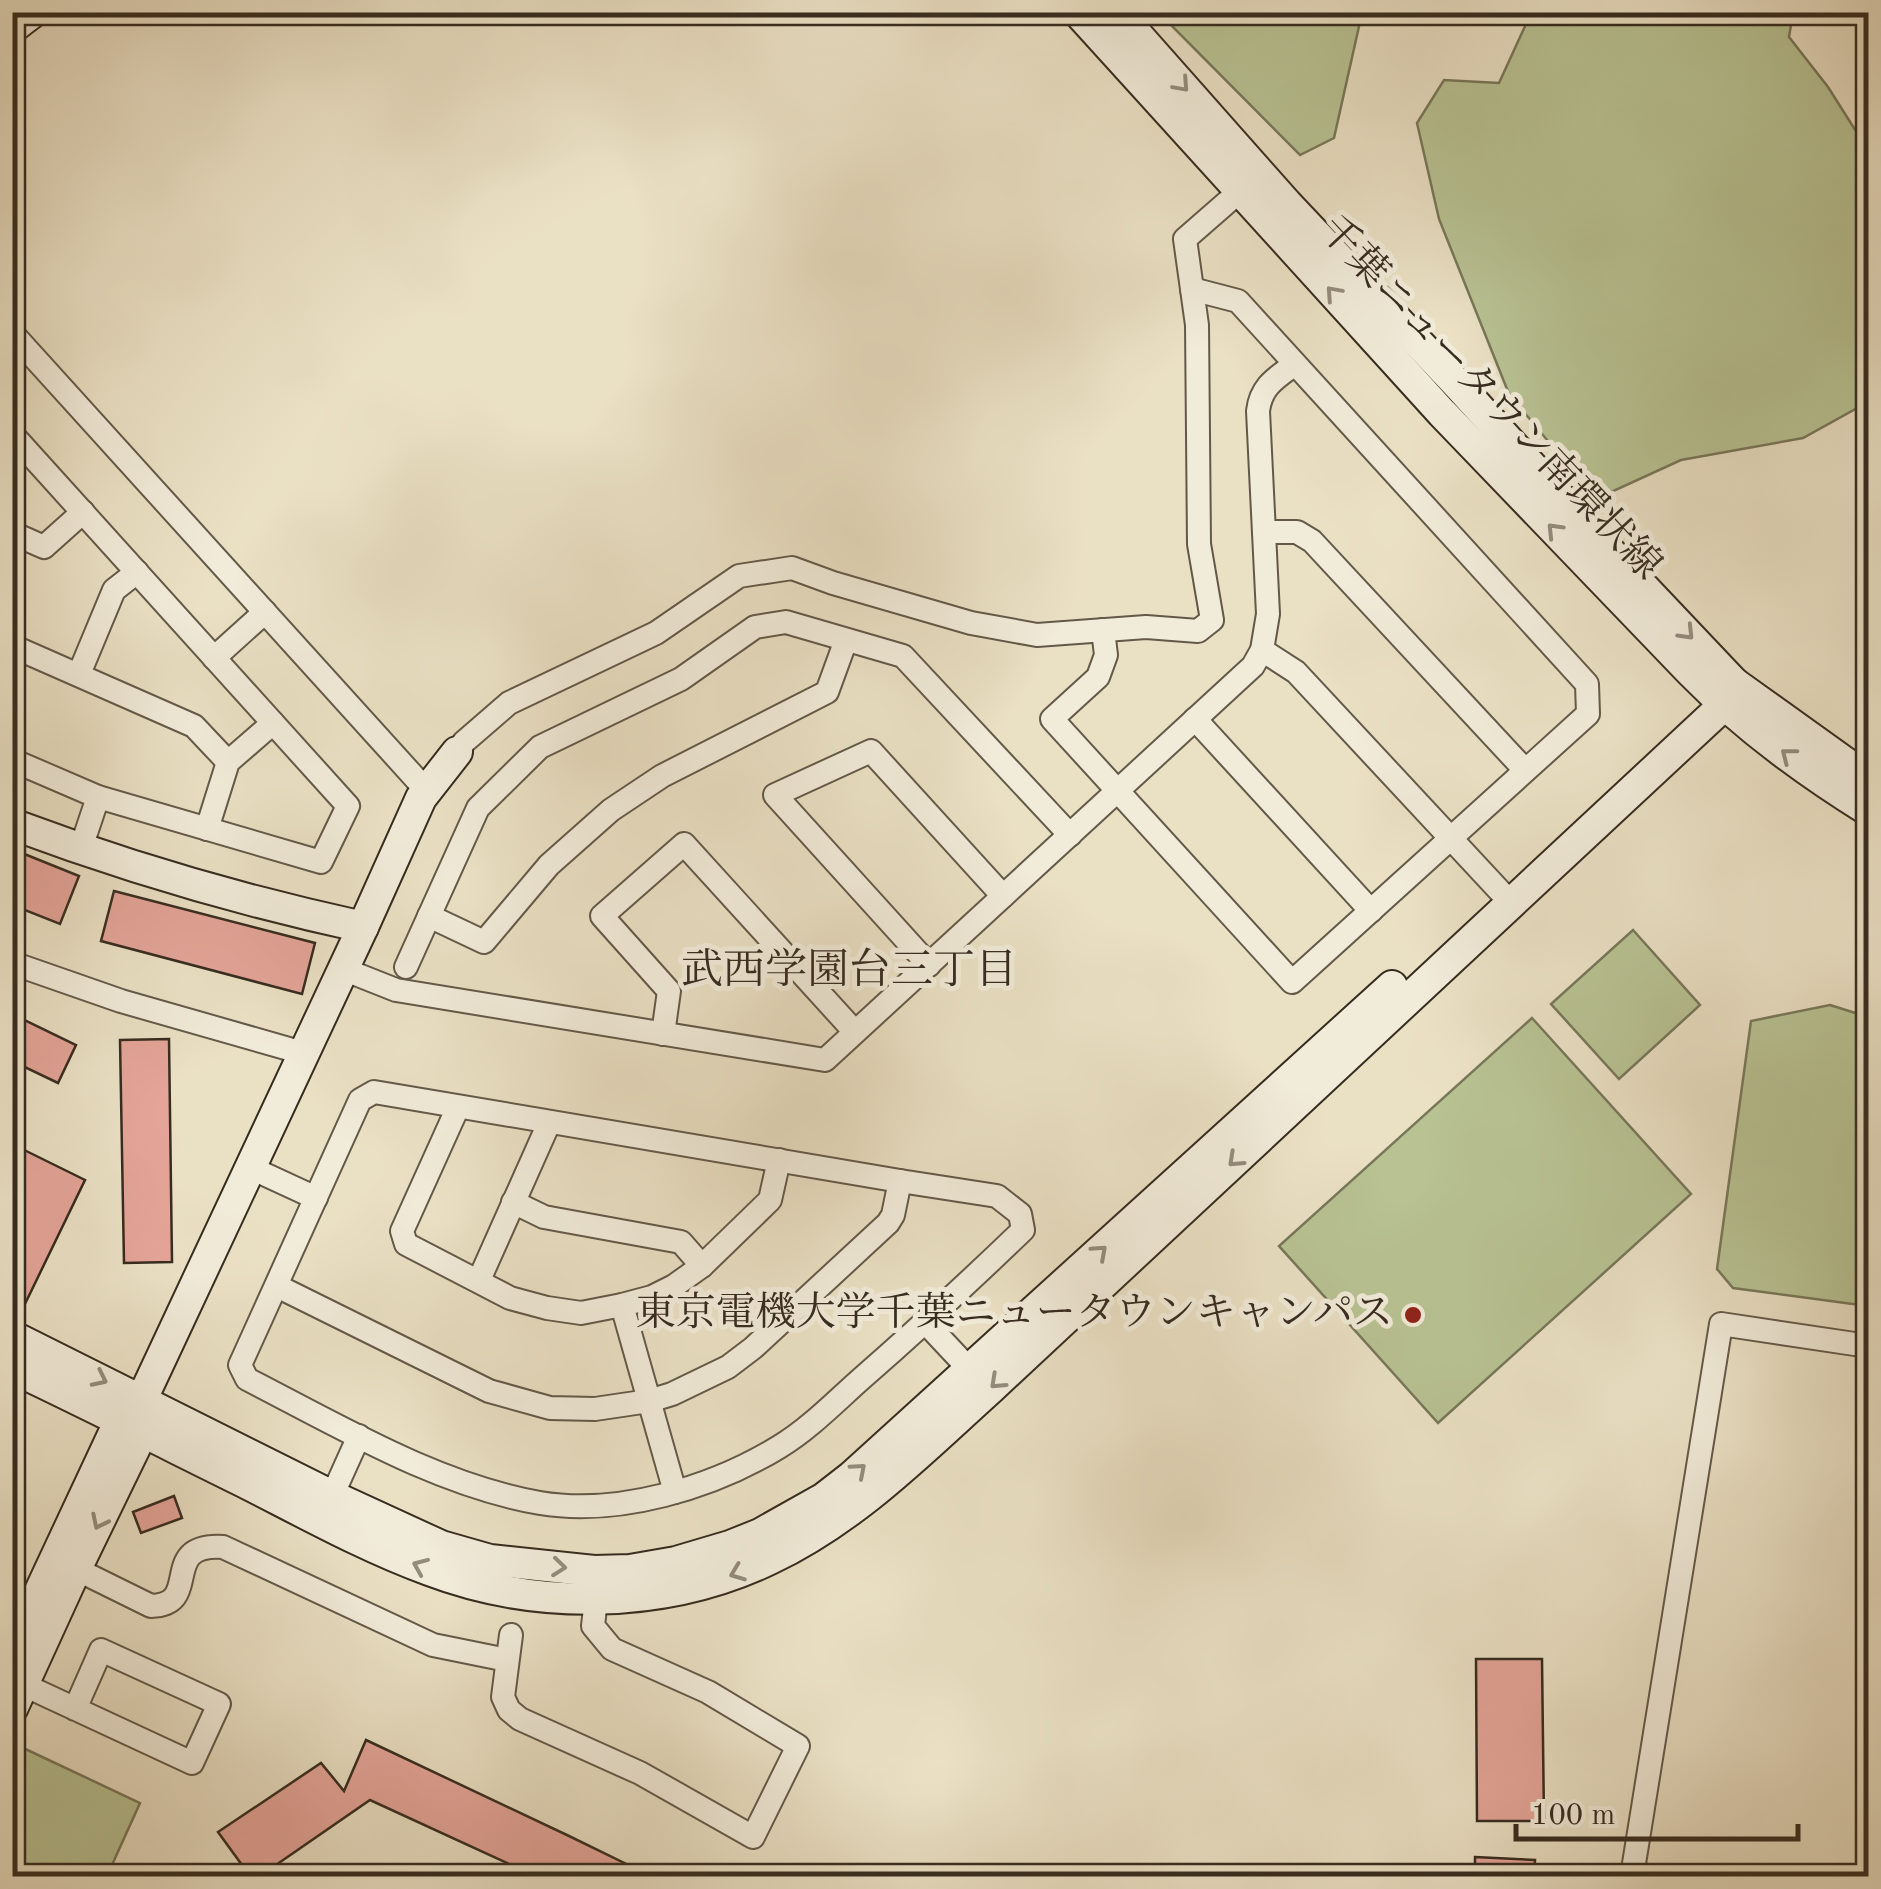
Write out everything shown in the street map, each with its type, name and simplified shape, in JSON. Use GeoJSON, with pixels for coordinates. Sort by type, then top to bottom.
{"type":"FeatureCollection","features":[{"type":"Feature","properties":{"kind":"street"},"geometry":{"type":"LineString","coordinates":[[12,28],[32,12]]}},
{"type":"Feature","properties":{"kind":"street","name":"千葉ニュータウン南環状線"},"geometry":{"type":"LineString","coordinates":[[1078,12],[1442,413],[1724,694],[1826,784],[1868,810]]}},
{"type":"Feature","properties":{"kind":"street","name":"千葉ニュータウン南環状線"},"geometry":{"type":"LineString","coordinates":[[1117,12],[1287,204],[1592,533],[1724,694],[1868,779]]}},
{"type":"Feature","properties":{"kind":"street"},"geometry":{"type":"LineString","coordinates":[[12,1651],[135,1417],[426,790],[464,742],[509,703],[656,633],[740,576],[792,568],[971,623],[1036,635],[1146,627],[1198,631],[1212,620],[1199,544],[1197,325],[1186,239],[1240,191]]}},
{"type":"Feature","properties":{"kind":"street"},"geometry":{"type":"LineString","coordinates":[[1104,630],[1106,654],[1098,677],[1052,719],[1292,982],[1588,714],[1587,684],[1238,300],[1192,289]]}},
{"type":"Feature","properties":{"kind":"street"},"geometry":{"type":"LineString","coordinates":[[12,333],[21,359],[266,612],[426,790]]}},
{"type":"Feature","properties":{"kind":"street"},"geometry":{"type":"LineString","coordinates":[[343,969],[396,990],[826,1060],[1253,666],[1262,650],[1268,614],[1260,397],[1267,385],[1295,364]]}},
{"type":"Feature","properties":{"kind":"street"},"geometry":{"type":"LineString","coordinates":[[12,434],[348,806],[321,862],[98,797],[12,760]]}},
{"type":"Feature","properties":{"kind":"street"},"geometry":{"type":"LineString","coordinates":[[12,534],[44,547],[83,512]]}},
{"type":"Feature","properties":{"kind":"street"},"geometry":{"type":"LineString","coordinates":[[1264,532],[1297,532],[1312,541],[1526,770]]}},
{"type":"Feature","properties":{"kind":"street"},"geometry":{"type":"LineString","coordinates":[[79,674],[114,590],[137,572]]}},
{"type":"Feature","properties":{"kind":"street"},"geometry":{"type":"LineString","coordinates":[[214,658],[266,612]]}},
{"type":"Feature","properties":{"kind":"street"},"geometry":{"type":"LineString","coordinates":[[406,967],[478,808],[540,747],[681,679],[755,627],[786,622],[904,656],[1070,835]]}},
{"type":"Feature","properties":{"kind":"street"},"geometry":{"type":"LineString","coordinates":[[429,916],[484,942],[549,865],[611,810],[662,776],[828,692],[846,640]]}},
{"type":"Feature","properties":{"kind":"street"},"geometry":{"type":"LineString","coordinates":[[12,646],[194,726],[228,762]]}},
{"type":"Feature","properties":{"kind":"street"},"geometry":{"type":"LineString","coordinates":[[1262,650],[1296,672],[1505,896]]}},
{"type":"Feature","properties":{"kind":"street"},"geometry":{"type":"LineString","coordinates":[[12,1336],[135,1417],[327,1524],[429,1570],[483,1586],[596,1599],[687,1588],[742,1571],[813,1536],[874,1493],[1006,1374],[1505,896],[1724,694]]}},
{"type":"Feature","properties":{"kind":"street"},"geometry":{"type":"LineString","coordinates":[[1195,719],[1371,910]]}},
{"type":"Feature","properties":{"kind":"street"},"geometry":{"type":"LineString","coordinates":[[207,829],[228,762],[273,723]]}},
{"type":"Feature","properties":{"kind":"street"},"geometry":{"type":"LineString","coordinates":[[928,965],[775,795],[871,751],[1004,896]]}},
{"type":"Feature","properties":{"kind":"street"},"geometry":{"type":"LineString","coordinates":[[80,850],[98,797]]}},
{"type":"Feature","properties":{"kind":"street"},"geometry":{"type":"LineString","coordinates":[[12,824],[80,850],[284,910],[363,927]]}},
{"type":"Feature","properties":{"kind":"street"},"geometry":{"type":"LineString","coordinates":[[664,1034],[669,992],[602,916],[684,844],[855,1032]]}},
{"type":"Feature","properties":{"kind":"street"},"geometry":{"type":"LineString","coordinates":[[12,1368],[332,1496],[441,1546],[490,1560],[594,1571],[630,1570],[730,1546],[824,1498],[852,1476],[1505,896]]}},
{"type":"Feature","properties":{"kind":"street"},"geometry":{"type":"LineString","coordinates":[[12,963],[121,1001],[303,1053]]}},
{"type":"Feature","properties":{"kind":"street"},"geometry":{"type":"LineString","coordinates":[[374,1092],[549,1123],[997,1196],[1020,1214],[1023,1230],[926,1323],[782,1446],[705,1484],[635,1501],[588,1506],[542,1503],[490,1491],[446,1476],[359,1436],[247,1379],[240,1365],[360,1100],[374,1092]]}},
{"type":"Feature","properties":{"kind":"street"},"geometry":{"type":"LineString","coordinates":[[458,1107],[402,1231],[406,1244],[510,1298],[547,1308],[582,1313],[663,1292],[702,1266],[770,1200],[779,1160]]}},
{"type":"Feature","properties":{"kind":"street"},"geometry":{"type":"LineString","coordinates":[[479,1280],[549,1123]]}},
{"type":"Feature","properties":{"kind":"street"},"geometry":{"type":"LineString","coordinates":[[249,1167],[316,1198]]}},
{"type":"Feature","properties":{"kind":"street"},"geometry":{"type":"LineString","coordinates":[[278,1286],[488,1391],[550,1408],[596,1409],[649,1401],[728,1367],[754,1348],[888,1223],[894,1215],[900,1182]]}},
{"type":"Feature","properties":{"kind":"street"},"geometry":{"type":"LineString","coordinates":[[513,1202],[544,1216],[682,1242],[702,1266]]}},
{"type":"Feature","properties":{"kind":"street"},"geometry":{"type":"LineString","coordinates":[[622,1305],[675,1492]]}},
{"type":"Feature","properties":{"kind":"street"},"geometry":{"type":"LineString","coordinates":[[926,1323],[970,1371]]}},
{"type":"Feature","properties":{"kind":"street"},"geometry":{"type":"LineString","coordinates":[[1632,1876],[1721,1324],[1868,1346]]}},
{"type":"Feature","properties":{"kind":"street"},"geometry":{"type":"LineString","coordinates":[[75,1709],[101,1650],[219,1704],[192,1762],[75,1709],[18,1697],[76,1570],[135,1417]]}},
{"type":"Feature","properties":{"kind":"street"},"geometry":{"type":"LineString","coordinates":[[332,1496],[359,1436]]}},
{"type":"Feature","properties":{"kind":"street"},"geometry":{"type":"LineString","coordinates":[[76,1570],[151,1606],[164,1606],[175,1599],[188,1556],[203,1546],[223,1547],[434,1645],[507,1660]]}},
{"type":"Feature","properties":{"kind":"street"},"geometry":{"type":"LineString","coordinates":[[512,1634],[503,1697],[509,1710],[520,1719],[640,1773],[754,1837],[798,1746],[708,1692],[612,1649],[592,1626],[596,1599]]}},
{"type":"Feature","properties":{"kind":"green space"},"geometry":{"type":"Polygon","coordinates":[[[1159,13],[1362,13],[1334,138],[1300,155],[1159,13]]]}},
{"type":"Feature","properties":{"kind":"green space"},"geometry":{"type":"Polygon","coordinates":[[[1531,13],[1793,13],[1789,37],[1828,87],[1868,150],[1868,402],[1803,438],[1681,460],[1596,499],[1509,394],[1439,219],[1417,123],[1444,80],[1499,83],[1531,13]]]}},
{"type":"Feature","properties":{"kind":"green space"},"geometry":{"type":"Polygon","coordinates":[[[1633,930],[1700,1005],[1619,1079],[1551,1004],[1633,930]]]}},
{"type":"Feature","properties":{"kind":"green space"},"geometry":{"type":"Polygon","coordinates":[[[1830,1005],[1868,1017],[1868,1306],[1733,1288],[1717,1269],[1751,1021],[1830,1005]]]}},
{"type":"Feature","properties":{"kind":"green space"},"geometry":{"type":"Polygon","coordinates":[[[1532,1018],[1691,1194],[1438,1423],[1279,1246],[1532,1018]]]}},
{"type":"Feature","properties":{"kind":"green space"},"geometry":{"type":"Polygon","coordinates":[[[19,1746],[140,1803],[107,1876],[38,1876],[13,1864],[12,1758],[19,1746]]]}},
{"type":"Feature","properties":{"kind":"building"},"geometry":{"type":"Polygon","coordinates":[[[12,849],[79,876],[60,924],[12,905],[12,849]]]}},
{"type":"Feature","properties":{"kind":"building"},"geometry":{"type":"Polygon","coordinates":[[[114,891],[315,943],[302,994],[101,941],[114,891]]]}},
{"type":"Feature","properties":{"kind":"building"},"geometry":{"type":"Polygon","coordinates":[[[12,1014],[76,1045],[58,1083],[12,1061],[12,1014]]]}},
{"type":"Feature","properties":{"kind":"building"},"geometry":{"type":"Polygon","coordinates":[[[169,1039],[172,1262],[124,1263],[120,1040],[169,1039]]]}},
{"type":"Feature","properties":{"kind":"building"},"geometry":{"type":"Polygon","coordinates":[[[12,1144],[85,1180],[24,1306],[12,1301],[12,1144]]]}},
{"type":"Feature","properties":{"kind":"building"},"geometry":{"type":"Polygon","coordinates":[[[174,1496],[182,1518],[141,1533],[133,1512],[174,1496]]]}},
{"type":"Feature","properties":{"kind":"building"},"geometry":{"type":"Polygon","coordinates":[[[1476,1659],[1542,1659],[1544,1821],[1477,1821],[1476,1659]]]}},
{"type":"Feature","properties":{"kind":"building"},"geometry":{"type":"Polygon","coordinates":[[[366,1740],[651,1876],[535,1876],[370,1800],[260,1876],[250,1876],[218,1832],[321,1763],[344,1791],[366,1740]]]}},
{"type":"Feature","properties":{"kind":"building"},"geometry":{"type":"Polygon","coordinates":[[[1475,1857],[1535,1860],[1534,1876],[1475,1876],[1475,1857]]]}},
{"type":"Feature","properties":{"kind":"place","name":"東京電機大学千葉ニュータウンキャンパス"},"geometry":{"type":"Point","coordinates":[1413,1315]}},
{"type":"Feature","properties":{"kind":"district","name":"武西学園台三丁目"},"geometry":{"type":"Point","coordinates":[849,972]}}]}
